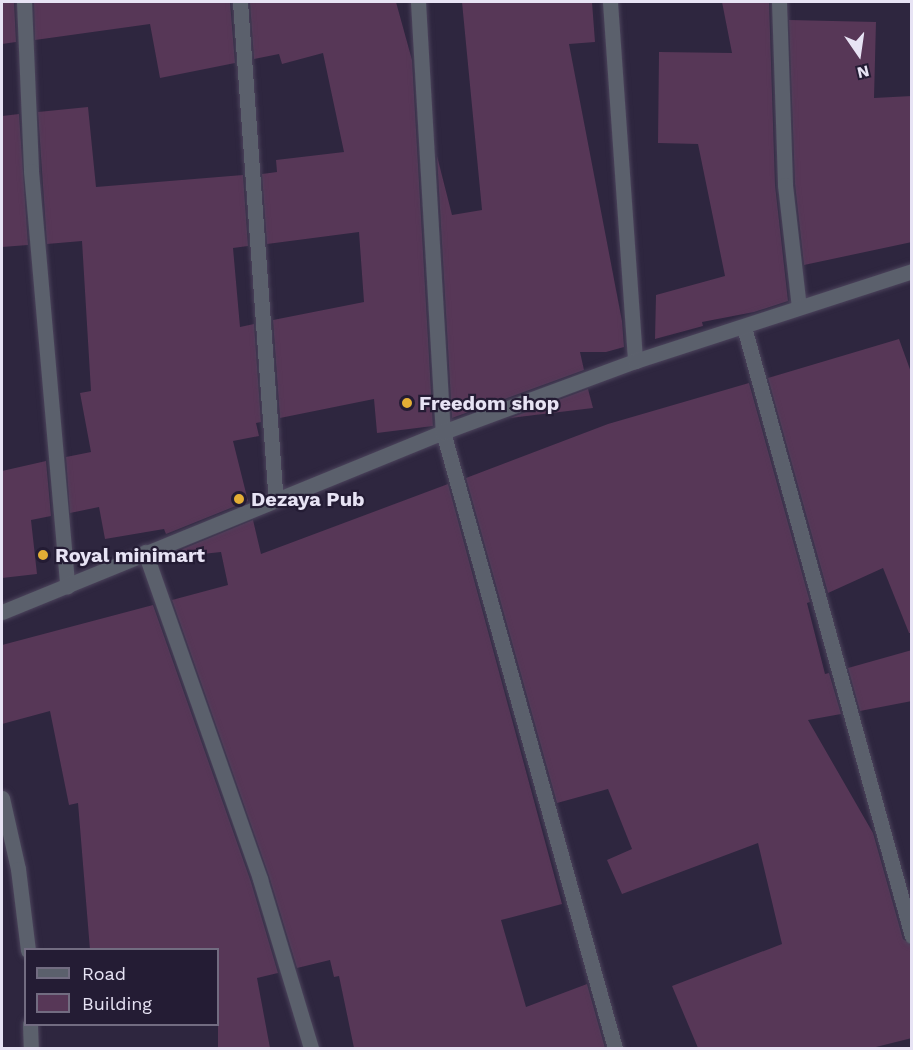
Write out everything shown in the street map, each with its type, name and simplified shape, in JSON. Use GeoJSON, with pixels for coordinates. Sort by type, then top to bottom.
{"type":"FeatureCollection","features":[{"type":"Feature","properties":{"kind":"street"},"geometry":{"type":"LineString","coordinates":[[24,2],[31,171],[67,586]]}},
{"type":"Feature","properties":{"kind":"street"},"geometry":{"type":"LineString","coordinates":[[240,2],[276,499]]}},
{"type":"Feature","properties":{"kind":"street"},"geometry":{"type":"LineString","coordinates":[[418,2],[443,432],[615,1048]]}},
{"type":"Feature","properties":{"kind":"street"},"geometry":{"type":"LineString","coordinates":[[610,2],[635,361]]}},
{"type":"Feature","properties":{"kind":"street"},"geometry":{"type":"LineString","coordinates":[[779,2],[785,185],[799,307]]}},
{"type":"Feature","properties":{"kind":"street"},"geometry":{"type":"LineString","coordinates":[[2,612],[443,432],[635,361],[912,271]]}},
{"type":"Feature","properties":{"kind":"street"},"geometry":{"type":"LineString","coordinates":[[744,327],[912,936]]}},
{"type":"Feature","properties":{"kind":"street"},"geometry":{"type":"LineString","coordinates":[[145,552],[260,879],[311,1048]]}},
{"type":"Feature","properties":{"kind":"street"},"geometry":{"type":"LineString","coordinates":[[2,798],[18,869],[28,948]]}},
{"type":"Feature","properties":{"kind":"street"},"geometry":{"type":"LineString","coordinates":[[30,1026],[31,1048]]}},
{"type":"Feature","properties":{"kind":"building"},"geometry":{"type":"Polygon","coordinates":[[[2,2],[14,2],[16,42],[2,44],[2,2]]]}},
{"type":"Feature","properties":{"kind":"building"},"geometry":{"type":"Polygon","coordinates":[[[34,2],[230,2],[235,63],[160,78],[150,24],[35,40],[34,2]]]}},
{"type":"Feature","properties":{"kind":"building"},"geometry":{"type":"Polygon","coordinates":[[[250,2],[396,2],[412,60],[433,426],[377,433],[374,399],[280,418],[273,320],[364,302],[359,232],[267,244],[262,174],[277,172],[276,160],[344,152],[323,53],[282,64],[279,54],[254,59],[250,2]]]}},
{"type":"Feature","properties":{"kind":"building"},"geometry":{"type":"Polygon","coordinates":[[[462,2],[592,2],[595,42],[569,44],[622,321],[624,347],[606,352],[580,352],[584,370],[452,418],[437,156],[452,215],[482,210],[462,2]]]}},
{"type":"Feature","properties":{"kind":"building"},"geometry":{"type":"Polygon","coordinates":[[[722,2],[769,2],[775,185],[788,301],[754,312],[702,322],[703,326],[655,339],[656,295],[725,276],[698,144],[658,143],[659,52],[732,53],[722,2]]]}},
{"type":"Feature","properties":{"kind":"building"},"geometry":{"type":"Polygon","coordinates":[[[789,20],[876,22],[874,98],[912,96],[912,242],[804,265],[795,184],[789,20]]]}},
{"type":"Feature","properties":{"kind":"building"},"geometry":{"type":"Polygon","coordinates":[[[88,107],[96,187],[243,175],[248,246],[233,248],[240,327],[254,324],[261,422],[256,423],[259,436],[233,441],[248,501],[166,534],[164,529],[105,539],[99,507],[70,513],[66,457],[91,452],[80,393],[91,391],[82,241],[47,244],[38,112],[88,107]]]}},
{"type":"Feature","properties":{"kind":"building"},"geometry":{"type":"Polygon","coordinates":[[[19,114],[28,245],[2,247],[2,116],[19,114]]]}},
{"type":"Feature","properties":{"kind":"building"},"geometry":{"type":"Polygon","coordinates":[[[899,339],[912,375],[912,633],[909,633],[883,568],[828,593],[768,378],[899,339]]]}},
{"type":"Feature","properties":{"kind":"building"},"geometry":{"type":"Polygon","coordinates":[[[749,383],[810,602],[807,603],[825,674],[829,673],[841,714],[808,720],[873,833],[903,939],[912,945],[912,1038],[872,1048],[698,1048],[672,986],[782,944],[758,843],[622,894],[607,860],[632,849],[608,789],[557,803],[466,478],[608,424],[749,383]]]}},
{"type":"Feature","properties":{"kind":"building"},"geometry":{"type":"Polygon","coordinates":[[[588,389],[593,408],[510,418],[588,389]]]}},
{"type":"Feature","properties":{"kind":"building"},"geometry":{"type":"Polygon","coordinates":[[[46,461],[51,516],[31,520],[37,574],[2,578],[2,471],[46,461]]]}},
{"type":"Feature","properties":{"kind":"building"},"geometry":{"type":"Polygon","coordinates":[[[448,484],[562,904],[501,920],[526,1007],[587,984],[605,1048],[354,1048],[339,976],[334,977],[330,960],[297,968],[269,876],[172,600],[228,585],[221,552],[175,557],[173,553],[253,520],[261,554],[448,484]]]}},
{"type":"Feature","properties":{"kind":"building"},"geometry":{"type":"Polygon","coordinates":[[[153,605],[251,882],[278,973],[257,978],[270,1048],[218,1048],[219,948],[90,948],[78,803],[69,805],[50,711],[2,724],[2,645],[153,605]]]}},
{"type":"Feature","properties":{"kind":"building"},"geometry":{"type":"Polygon","coordinates":[[[912,650],[912,701],[860,711],[848,668],[912,650]]]}},
{"type":"Feature","properties":{"kind":"place","name":"Freedom shop"},"geometry":{"type":"Point","coordinates":[407,403]}},
{"type":"Feature","properties":{"kind":"place","name":"Dezaya Pub"},"geometry":{"type":"Point","coordinates":[239,499]}},
{"type":"Feature","properties":{"kind":"place","name":"Royal minimart"},"geometry":{"type":"Point","coordinates":[43,555]}}]}
